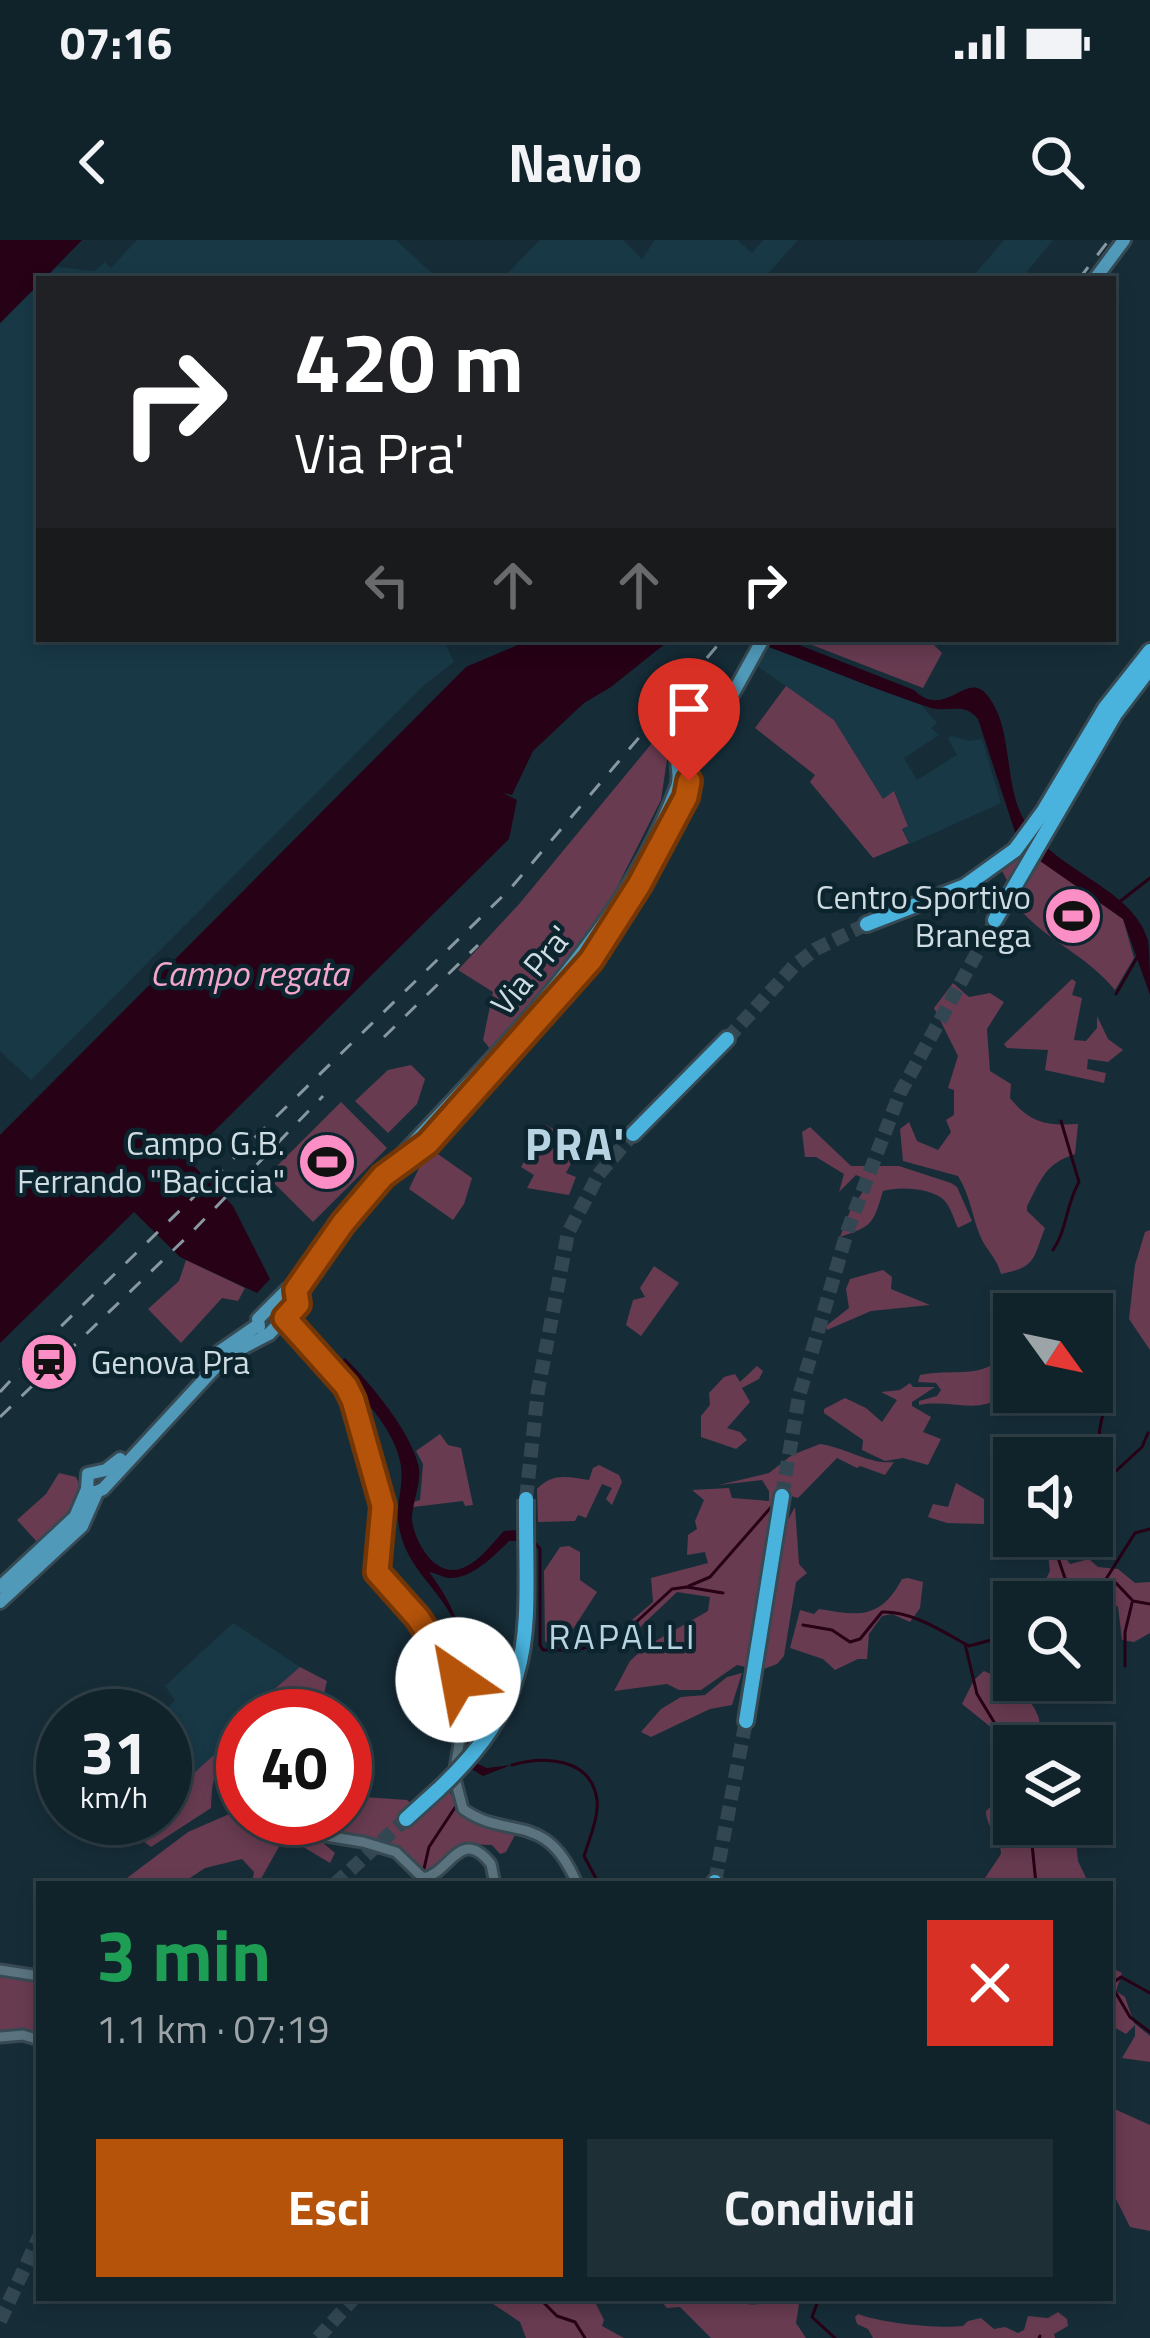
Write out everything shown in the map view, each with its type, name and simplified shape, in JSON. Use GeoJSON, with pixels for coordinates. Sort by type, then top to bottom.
{"type":"FeatureCollection","features":[{"type":"Feature","properties":{"kind":"highway"},"geometry":{"type":"LineString","coordinates":[[995,920],[1105,708],[1150,651]]}},
{"type":"Feature","properties":{"kind":"highway"},"geometry":{"type":"LineString","coordinates":[[868,924],[965,886],[1003,861],[1025,839],[1150,668]]}},
{"type":"Feature","properties":{"kind":"highway"},"geometry":{"type":"LineString","coordinates":[[633,1134],[727,1039]]}},
{"type":"Feature","properties":{"kind":"highway"},"geometry":{"type":"LineString","coordinates":[[746,1721],[782,1496]]}},
{"type":"Feature","properties":{"kind":"highway"},"geometry":{"type":"LineString","coordinates":[[406,1819],[472,1758],[494,1729],[518,1678],[525,1637],[526,1499]]}},
{"type":"Feature","properties":{"kind":"main road"},"geometry":{"type":"LineString","coordinates":[[1097,276],[1126,240]]}},
{"type":"Feature","properties":{"kind":"main road"},"geometry":{"type":"LineString","coordinates":[[683,772],[674,763],[678,754],[687,745],[694,746],[725,707],[762,642]]}},
{"type":"Feature","properties":{"kind":"main road","name":"Via Pra'"},"geometry":{"type":"LineString","coordinates":[[296,1290],[383,1176],[424,1140],[591,960],[667,833],[689,788],[683,772]]}},
{"type":"Feature","properties":{"kind":"main road","name":"Via Pra'"},"geometry":{"type":"LineString","coordinates":[[424,1140],[607,918],[656,832],[683,772]]}},
{"type":"Feature","properties":{"kind":"main road"},"geometry":{"type":"LineString","coordinates":[[0,1587],[75,1517],[98,1484],[219,1352],[285,1318],[298,1304],[296,1290],[279,1295],[261,1315],[261,1330]]}},
{"type":"Feature","properties":{"kind":"main road"},"geometry":{"type":"LineString","coordinates":[[0,1602],[82,1526],[98,1484]]}},
{"type":"Feature","properties":{"kind":"street"},"geometry":{"type":"LineString","coordinates":[[285,1318],[353,1400],[383,1506],[377,1572],[418,1618],[457,1676],[460,1738],[454,1775],[463,1809],[473,1816],[536,1832],[575,1881]]}},
{"type":"Feature","properties":{"kind":"street"},"geometry":{"type":"LineString","coordinates":[[372,1845],[396,1852],[423,1878],[437,1874],[452,1855],[476,1851],[491,1864],[494,1881]]}},
{"type":"Feature","properties":{"kind":"street"},"geometry":{"type":"LineString","coordinates":[[0,1970],[36,1976]]}},
{"type":"Feature","properties":{"kind":"street"},"geometry":{"type":"LineString","coordinates":[[0,2037],[36,2039]]}},
{"type":"Feature","properties":{"kind":"shaded area"},"geometry":{"type":"Polygon","coordinates":[[[137,240],[396,240],[435,276],[47,276],[57,267],[94,271],[105,262],[111,268],[137,240]]]}},
{"type":"Feature","properties":{"kind":"shaded area"},"geometry":{"type":"Polygon","coordinates":[[[540,240],[623,240],[642,259],[655,240],[737,240],[752,253],[763,240],[798,240],[766,276],[505,276],[540,240]]]}},
{"type":"Feature","properties":{"kind":"shaded area"},"geometry":{"type":"Polygon","coordinates":[[[1004,240],[1053,240],[1023,276],[974,276],[1004,240]]]}},
{"type":"Feature","properties":{"kind":"shaded area"},"geometry":{"type":"Polygon","coordinates":[[[36,287],[36,642],[444,642],[454,662],[424,685],[31,1080],[0,1051],[0,324],[36,287]]]}},
{"type":"Feature","properties":{"kind":"shaded area"},"geometry":{"type":"Polygon","coordinates":[[[931,642],[942,653],[923,688],[812,645],[931,642]]]}},
{"type":"Feature","properties":{"kind":"shaded area"},"geometry":{"type":"Polygon","coordinates":[[[769,647],[921,705],[937,723],[931,728],[939,735],[904,758],[917,780],[957,755],[951,736],[982,739],[1001,803],[910,844],[895,792],[883,799],[834,720],[757,666],[769,647]]]}},
{"type":"Feature","properties":{"kind":"shaded area"},"geometry":{"type":"Polygon","coordinates":[[[786,686],[834,720],[883,799],[894,791],[908,826],[902,829],[909,843],[873,858],[810,782],[815,775],[755,728],[786,686]]]}},
{"type":"Feature","properties":{"kind":"shaded area"},"geometry":{"type":"Polygon","coordinates":[[[671,720],[675,736],[661,800],[603,915],[490,1049],[483,1040],[493,992],[458,970],[520,903],[671,720]]]}},
{"type":"Feature","properties":{"kind":"shaded area","name":"Centro Sportivo Branega"},"geometry":{"type":"Polygon","coordinates":[[[1025,847],[1123,919],[1134,958],[1115,990],[1020,909],[1001,870],[1025,847]]]}},
{"type":"Feature","properties":{"kind":"shaded area"},"geometry":{"type":"Polygon","coordinates":[[[1072,979],[1076,982],[1072,995],[1082,998],[1074,1040],[1086,1041],[1097,1028],[1097,1016],[1108,1039],[1123,1050],[1108,1062],[1088,1059],[1087,1069],[1106,1073],[1104,1083],[1045,1070],[1048,1050],[1004,1044],[1072,979]]]}},
{"type":"Feature","properties":{"kind":"shaded area"},"geometry":{"type":"Polygon","coordinates":[[[953,983],[969,997],[990,993],[1004,1002],[987,1029],[990,1071],[1011,1084],[1010,1098],[1017,1106],[1040,1121],[1078,1124],[1075,1154],[1051,1167],[1027,1206],[1045,1228],[1035,1254],[1028,1264],[1001,1274],[982,1240],[958,1176],[903,1161],[900,1129],[909,1122],[917,1141],[938,1150],[951,1132],[946,1120],[954,1115],[954,1090],[948,1088],[958,1056],[934,1008],[953,983]]]}},
{"type":"Feature","properties":{"kind":"shaded area"},"geometry":{"type":"Polygon","coordinates":[[[411,1065],[425,1079],[417,1104],[388,1133],[355,1101],[388,1070],[411,1065]]]}},
{"type":"Feature","properties":{"kind":"shaded area","name":"Campo G.B. Ferrando \"Baciccia\""},"geometry":{"type":"Polygon","coordinates":[[[341,1102],[387,1148],[313,1222],[267,1176],[341,1102]]]}},
{"type":"Feature","properties":{"kind":"shaded area"},"geometry":{"type":"Polygon","coordinates":[[[546,1125],[561,1133],[555,1146],[575,1156],[566,1173],[576,1177],[569,1195],[527,1188],[534,1175],[521,1167],[546,1125]]]}},
{"type":"Feature","properties":{"kind":"shaded area"},"geometry":{"type":"Polygon","coordinates":[[[810,1127],[851,1166],[899,1166],[951,1183],[972,1221],[958,1228],[939,1196],[890,1189],[883,1191],[870,1222],[840,1237],[870,1181],[856,1175],[839,1192],[844,1174],[816,1157],[805,1157],[802,1132],[810,1127]]]}},
{"type":"Feature","properties":{"kind":"shaded area"},"geometry":{"type":"Polygon","coordinates":[[[435,1152],[472,1178],[453,1220],[409,1189],[421,1164],[435,1152]]]}},
{"type":"Feature","properties":{"kind":"shaded area"},"geometry":{"type":"Polygon","coordinates":[[[1150,1230],[1150,1350],[1129,1319],[1135,1265],[1145,1232],[1150,1230]]]}},
{"type":"Feature","properties":{"kind":"shaded area"},"geometry":{"type":"Polygon","coordinates":[[[186,1260],[245,1288],[238,1301],[222,1298],[181,1343],[148,1309],[179,1281],[186,1260]]]}},
{"type":"Feature","properties":{"kind":"shaded area"},"geometry":{"type":"Polygon","coordinates":[[[654,1266],[679,1283],[641,1336],[626,1325],[633,1300],[645,1297],[640,1288],[654,1266]]]}},
{"type":"Feature","properties":{"kind":"shaded area"},"geometry":{"type":"Polygon","coordinates":[[[883,1270],[892,1277],[891,1289],[930,1305],[871,1311],[827,1330],[849,1308],[846,1289],[850,1279],[883,1270]]]}},
{"type":"Feature","properties":{"kind":"shaded area"},"geometry":{"type":"Polygon","coordinates":[[[993,1364],[993,1401],[919,1405],[941,1390],[936,1383],[918,1382],[920,1375],[993,1364]]]}},
{"type":"Feature","properties":{"kind":"shaded area"},"geometry":{"type":"Polygon","coordinates":[[[757,1366],[763,1371],[759,1379],[742,1388],[750,1402],[727,1428],[747,1440],[736,1449],[701,1437],[701,1416],[710,1405],[709,1393],[724,1377],[735,1374],[740,1382],[757,1366]]]}},
{"type":"Feature","properties":{"kind":"shaded area"},"geometry":{"type":"Polygon","coordinates":[[[910,1383],[935,1387],[912,1402],[931,1417],[923,1432],[941,1439],[928,1465],[903,1458],[885,1461],[862,1450],[863,1440],[824,1413],[845,1398],[882,1422],[897,1400],[881,1392],[900,1390],[910,1383]]]}},
{"type":"Feature","properties":{"kind":"shaded area"},"geometry":{"type":"Polygon","coordinates":[[[440,1434],[448,1445],[461,1448],[473,1505],[465,1506],[463,1501],[413,1507],[420,1500],[423,1464],[416,1451],[440,1434]]]}},
{"type":"Feature","properties":{"kind":"shaded area"},"geometry":{"type":"Polygon","coordinates":[[[820,1444],[894,1462],[885,1475],[837,1458],[798,1498],[787,1495],[750,1668],[737,1665],[701,1690],[679,1690],[667,1684],[614,1691],[630,1661],[645,1647],[708,1611],[710,1597],[677,1592],[636,1631],[632,1620],[653,1602],[651,1578],[708,1563],[705,1552],[687,1555],[688,1535],[697,1529],[695,1521],[704,1500],[692,1490],[729,1488],[732,1498],[769,1501],[762,1480],[719,1485],[769,1473],[792,1455],[820,1444]]]}},
{"type":"Feature","properties":{"kind":"shaded area"},"geometry":{"type":"Polygon","coordinates":[[[599,1465],[619,1475],[622,1482],[612,1505],[606,1499],[612,1488],[602,1484],[586,1518],[578,1515],[575,1521],[538,1522],[537,1489],[555,1478],[589,1480],[599,1465]]]}},
{"type":"Feature","properties":{"kind":"shaded area"},"geometry":{"type":"Polygon","coordinates":[[[59,1473],[76,1477],[81,1488],[74,1510],[39,1544],[17,1520],[46,1494],[59,1473]]]}},
{"type":"Feature","properties":{"kind":"shaded area"},"geometry":{"type":"Polygon","coordinates":[[[956,1483],[984,1499],[984,1524],[928,1517],[933,1504],[948,1507],[956,1483]]]}},
{"type":"Feature","properties":{"kind":"shaded area"},"geometry":{"type":"Polygon","coordinates":[[[795,1507],[799,1564],[807,1573],[796,1582],[784,1656],[764,1669],[785,1525],[795,1507]]]}},
{"type":"Feature","properties":{"kind":"shaded area"},"geometry":{"type":"Polygon","coordinates":[[[560,1547],[580,1552],[580,1580],[597,1592],[562,1646],[554,1648],[545,1641],[544,1571],[560,1547]]]}},
{"type":"Feature","properties":{"kind":"shaded area"},"geometry":{"type":"Polygon","coordinates":[[[1048,1557],[1065,1557],[1070,1564],[1089,1559],[1098,1567],[1118,1569],[1135,1583],[1150,1582],[1150,1633],[1134,1642],[1122,1640],[1113,1581],[1045,1581],[1050,1571],[1048,1557]]]}},
{"type":"Feature","properties":{"kind":"shaded area"},"geometry":{"type":"Polygon","coordinates":[[[902,1579],[923,1582],[920,1608],[910,1622],[892,1614],[882,1616],[869,1634],[867,1659],[835,1670],[823,1659],[790,1648],[800,1610],[866,1612],[885,1602],[902,1579]]]}},
{"type":"Feature","properties":{"kind":"shaded area"},"geometry":{"type":"Polygon","coordinates":[[[233,1623],[300,1667],[274,1689],[216,1689],[216,1753],[192,1775],[192,1689],[165,1686],[233,1623]]]}},
{"type":"Feature","properties":{"kind":"shaded area"},"geometry":{"type":"Polygon","coordinates":[[[300,1667],[327,1681],[325,1689],[274,1689],[300,1667]]]}},
{"type":"Feature","properties":{"kind":"shaded area"},"geometry":{"type":"Polygon","coordinates":[[[984,1671],[993,1675],[993,1701],[1030,1701],[1039,1725],[993,1725],[993,1729],[962,1704],[984,1671]]]}},
{"type":"Feature","properties":{"kind":"shaded area"},"geometry":{"type":"Polygon","coordinates":[[[742,1673],[732,1705],[710,1709],[651,1737],[641,1732],[661,1709],[681,1697],[705,1695],[727,1677],[742,1673]]]}},
{"type":"Feature","properties":{"kind":"shaded area"},"geometry":{"type":"Polygon","coordinates":[[[216,1753],[211,1808],[192,1820],[192,1775],[216,1753]]]}},
{"type":"Feature","properties":{"kind":"shaded area"},"geometry":{"type":"Polygon","coordinates":[[[449,1791],[467,1818],[517,1831],[506,1852],[500,1854],[492,1845],[460,1844],[433,1871],[422,1874],[393,1847],[372,1841],[372,1798],[407,1800],[412,1804],[399,1814],[411,1827],[449,1791]]]}},
{"type":"Feature","properties":{"kind":"shaded area"},"geometry":{"type":"Polygon","coordinates":[[[993,1805],[993,1832],[988,1823],[986,1811],[993,1805]]]}},
{"type":"Feature","properties":{"kind":"shaded area"},"geometry":{"type":"Polygon","coordinates":[[[216,1820],[216,1845],[280,1845],[260,1881],[247,1881],[254,1872],[242,1859],[205,1868],[186,1881],[123,1881],[171,1845],[192,1845],[192,1830],[216,1820]]]}},
{"type":"Feature","properties":{"kind":"shaded area"},"geometry":{"type":"Polygon","coordinates":[[[300,1845],[326,1845],[335,1853],[330,1863],[300,1845]]]}},
{"type":"Feature","properties":{"kind":"shaded area"},"geometry":{"type":"Polygon","coordinates":[[[1000,1845],[1076,1845],[1088,1881],[983,1881],[1001,1854],[1000,1845]]]}},
{"type":"Feature","properties":{"kind":"shaded area"},"geometry":{"type":"Polygon","coordinates":[[[1113,1971],[1122,1973],[1116,1991],[1125,1997],[1134,2023],[1150,2036],[1150,2062],[1122,2058],[1135,2036],[1135,2025],[1126,2034],[1113,2027],[1113,1971]]]}},
{"type":"Feature","properties":{"kind":"shaded area"},"geometry":{"type":"Polygon","coordinates":[[[0,1975],[36,1981],[36,2036],[0,2031],[0,1975]]]}},
{"type":"Feature","properties":{"kind":"shaded area"},"geometry":{"type":"Polygon","coordinates":[[[1113,2108],[1150,2125],[1150,2231],[1130,2227],[1116,2199],[1113,2108]]]}},
{"type":"Feature","properties":{"kind":"shaded area"},"geometry":{"type":"Polygon","coordinates":[[[488,2301],[594,2301],[604,2320],[602,2326],[624,2338],[526,2338],[520,2322],[488,2301]]]}},
{"type":"Feature","properties":{"kind":"shaded area"},"geometry":{"type":"Polygon","coordinates":[[[661,2301],[800,2301],[796,2323],[806,2338],[711,2338],[680,2307],[667,2308],[661,2301]]]}},
{"type":"Feature","properties":{"kind":"shaded area"},"geometry":{"type":"Polygon","coordinates":[[[1058,2312],[1068,2326],[1054,2334],[1055,2338],[873,2338],[855,2317],[939,2327],[963,2326],[981,2318],[994,2329],[1005,2327],[1018,2333],[1024,2330],[1028,2316],[1048,2318],[1058,2312]]]}},
{"type":"Feature","properties":{"kind":"water"},"geometry":{"type":"Polygon","coordinates":[[[0,240],[82,240],[47,276],[36,276],[36,287],[0,323],[0,240]]]}},
{"type":"Feature","properties":{"kind":"water","name":"Campo regata"},"geometry":{"type":"Polygon","coordinates":[[[525,642],[667,642],[584,703],[533,751],[512,795],[503,793],[517,800],[509,839],[190,1155],[192,1164],[233,1206],[270,1279],[257,1293],[180,1257],[134,1212],[0,1343],[0,1135],[466,667],[525,642]]]}},
{"type":"Feature","properties":{"kind":"water"},"geometry":{"type":"Polygon","coordinates":[[[772,642],[792,642],[925,698],[936,700],[972,688],[987,695],[1001,723],[1023,818],[1052,852],[1109,891],[1139,921],[1148,940],[1150,995],[1123,919],[1040,861],[1016,835],[978,719],[961,709],[928,707],[769,647],[772,642]]]}},
{"type":"Feature","properties":{"kind":"water"},"geometry":{"type":"Polygon","coordinates":[[[345,1358],[388,1407],[413,1450],[419,1477],[413,1524],[431,1560],[442,1568],[463,1568],[504,1531],[519,1530],[519,1541],[509,1541],[465,1575],[448,1578],[429,1572],[463,1640],[473,1762],[487,1768],[511,1765],[483,1776],[465,1765],[458,1632],[406,1550],[398,1518],[401,1466],[397,1452],[375,1412],[334,1367],[345,1358]]]}},
{"type":"Feature","properties":{"kind":"waterway"},"geometry":{"type":"LineString","coordinates":[[1118,903],[1150,878]]}},
{"type":"Feature","properties":{"kind":"waterway"},"geometry":{"type":"LineString","coordinates":[[1116,994],[1139,954]]}},
{"type":"Feature","properties":{"kind":"waterway"},"geometry":{"type":"LineString","coordinates":[[1053,1250],[1079,1182],[1061,1121]]}},
{"type":"Feature","properties":{"kind":"waterway"},"geometry":{"type":"LineString","coordinates":[[1100,1437],[1104,1413]]}},
{"type":"Feature","properties":{"kind":"waterway"},"geometry":{"type":"LineString","coordinates":[[1113,1474],[1142,1447],[1148,1433]]}},
{"type":"Feature","properties":{"kind":"waterway"},"geometry":{"type":"LineString","coordinates":[[689,1586],[710,1577],[773,1505]]}},
{"type":"Feature","properties":{"kind":"waterway"},"geometry":{"type":"LineString","coordinates":[[1106,1579],[1135,1533],[1150,1529]]}},
{"type":"Feature","properties":{"kind":"waterway"},"geometry":{"type":"LineString","coordinates":[[529,1536],[540,1549],[543,1650],[577,1650],[620,1637],[672,1589],[723,1593]]}},
{"type":"Feature","properties":{"kind":"waterway"},"geometry":{"type":"LineString","coordinates":[[1058,1557],[1066,1581]]}},
{"type":"Feature","properties":{"kind":"waterway"},"geometry":{"type":"LineString","coordinates":[[1113,1582],[1133,1601],[1150,1604]]}},
{"type":"Feature","properties":{"kind":"waterway"},"geometry":{"type":"LineString","coordinates":[[1125,1666],[1125,1632],[1132,1603]]}},
{"type":"Feature","properties":{"kind":"waterway"},"geometry":{"type":"LineString","coordinates":[[803,1625],[832,1630],[850,1642],[860,1639],[882,1612],[916,1619],[969,1646],[993,1640]]}},
{"type":"Feature","properties":{"kind":"waterway"},"geometry":{"type":"LineString","coordinates":[[965,1644],[977,1694],[996,1725]]}},
{"type":"Feature","properties":{"kind":"waterway"},"geometry":{"type":"LineString","coordinates":[[512,1765],[551,1761],[586,1775],[597,1806],[584,1856],[597,1881]]}},
{"type":"Feature","properties":{"kind":"waterway"},"geometry":{"type":"LineString","coordinates":[[423,1873],[429,1847],[456,1806]]}},
{"type":"Feature","properties":{"kind":"waterway"},"geometry":{"type":"LineString","coordinates":[[1032,1845],[1036,1881]]}},
{"type":"Feature","properties":{"kind":"waterway"},"geometry":{"type":"LineString","coordinates":[[1113,1983],[1121,1977],[1150,1993]]}},
{"type":"Feature","properties":{"kind":"waterway"},"geometry":{"type":"LineString","coordinates":[[1113,1988],[1130,2017],[1150,2032]]}},
{"type":"Feature","properties":{"kind":"waterway"},"geometry":{"type":"LineString","coordinates":[[542,2301],[557,2316],[575,2322],[585,2338]]}},
{"type":"Feature","properties":{"kind":"waterway"},"geometry":{"type":"LineString","coordinates":[[818,2301],[812,2317],[835,2338]]}},
{"type":"Feature","properties":{"kind":"tunnel"},"geometry":{"type":"LineString","coordinates":[[782,1496],[799,1396],[848,1229],[900,1093],[995,920]]}},
{"type":"Feature","properties":{"kind":"tunnel"},"geometry":{"type":"LineString","coordinates":[[727,1039],[794,966],[816,949],[867,924]]}},
{"type":"Feature","properties":{"kind":"tunnel"},"geometry":{"type":"LineString","coordinates":[[526,1499],[538,1390],[568,1233],[599,1174],[633,1134]]}},
{"type":"Feature","properties":{"kind":"tunnel"},"geometry":{"type":"LineString","coordinates":[[715,1881],[746,1721]]}},
{"type":"Feature","properties":{"kind":"tunnel"},"geometry":{"type":"LineString","coordinates":[[338,1881],[406,1819]]}},
{"type":"Feature","properties":{"kind":"tunnel"},"geometry":{"type":"LineString","coordinates":[[0,2321],[36,2243]]}},
{"type":"Feature","properties":{"kind":"tunnel"},"geometry":{"type":"LineString","coordinates":[[318,2338],[351,2301]]}},
{"type":"Feature","properties":{"kind":"railway"},"geometry":{"type":"LineString","coordinates":[[1081,276],[1109,240]]}},
{"type":"Feature","properties":{"kind":"railway"},"geometry":{"type":"LineString","coordinates":[[0,1392],[51,1336],[510,889],[720,642]]}},
{"type":"Feature","properties":{"kind":"railway"},"geometry":{"type":"LineString","coordinates":[[384,1037],[478,945]]}},
{"type":"Feature","properties":{"kind":"railway"},"geometry":{"type":"LineString","coordinates":[[0,1417],[189,1235],[323,1096]]}},
{"type":"Feature","properties":{"kind":"place","name":"Centro Sportivo Branega"},"geometry":{"type":"Point","coordinates":[1073,916]}},
{"type":"Feature","properties":{"kind":"place","name":"Campo G.B. Ferrando \"Baciccia\""},"geometry":{"type":"Point","coordinates":[327,1162]}},
{"type":"Feature","properties":{"kind":"place","name":"Genova Pra"},"geometry":{"type":"Point","coordinates":[49,1362]}},
{"type":"Feature","properties":{"kind":"district","name":"PRA'"},"geometry":{"type":"Point","coordinates":[576,1144]}},
{"type":"Feature","properties":{"kind":"district","name":"RAPALLI"},"geometry":{"type":"Point","coordinates":[623,1636]}},
{"type":"Feature","properties":{"kind":"route"},"geometry":{"type":"LineString","coordinates":[[458,1680],[418,1618],[377,1572],[383,1506],[353,1400],[285,1318],[298,1304],[296,1290],[363,1199],[383,1176],[435,1136],[591,960],[639,885],[686,797],[689,781]]}}]}
